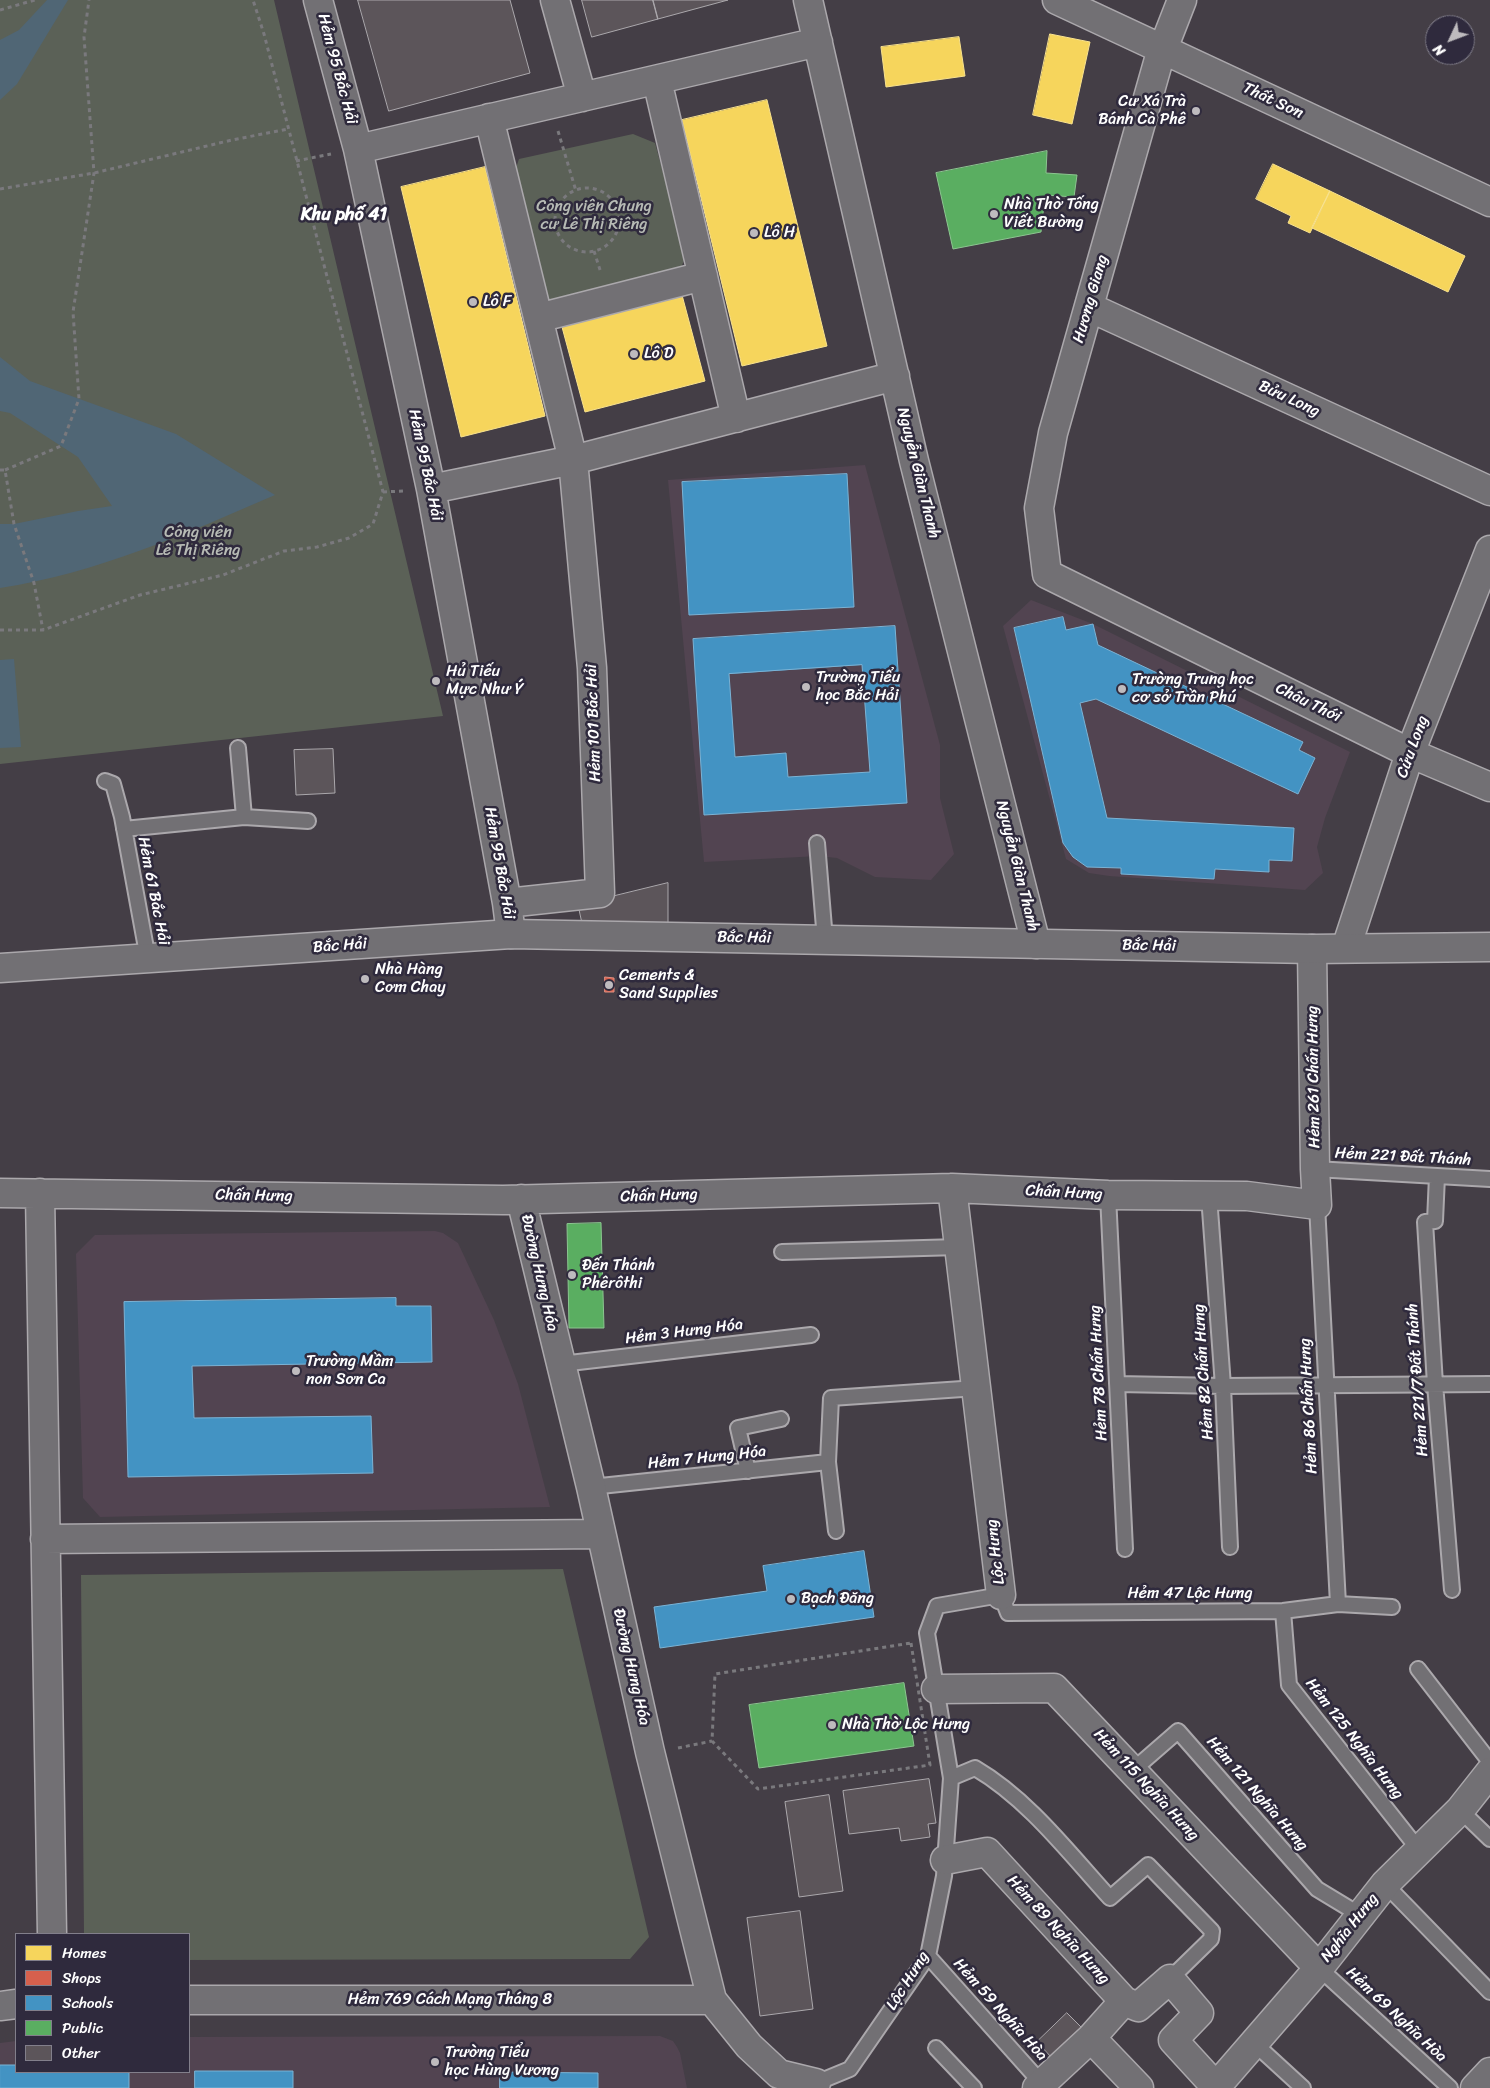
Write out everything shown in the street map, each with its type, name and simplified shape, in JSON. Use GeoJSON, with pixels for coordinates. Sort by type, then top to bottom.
{"type":"FeatureCollection","features":[{"type":"Feature","properties":{"kind":"street","name":"Hẻm 95 Bắc Hải"},"geometry":{"type":"LineString","coordinates":[[318,0],[358,148],[431,489],[507,903],[510,934]]}},
{"type":"Feature","properties":{"kind":"street"},"geometry":{"type":"LineString","coordinates":[[555,0],[582,97]]}},
{"type":"Feature","properties":{"kind":"street","name":"Nguyễn Giàn Thanh"},"geometry":{"type":"LineString","coordinates":[[808,0],[928,516],[1036,944]]}},
{"type":"Feature","properties":{"kind":"street","name":"Thất Sơn"},"geometry":{"type":"LineString","coordinates":[[1057,0],[1490,202]]}},
{"type":"Feature","properties":{"kind":"street","name":"Hương Giang"},"geometry":{"type":"LineString","coordinates":[[1047,574],[1040,508],[1053,433],[1162,49],[1182,0]]}},
{"type":"Feature","properties":{"kind":"street"},"geometry":{"type":"LineString","coordinates":[[358,148],[818,42]]}},
{"type":"Feature","properties":{"kind":"street"},"geometry":{"type":"LineString","coordinates":[[657,80],[736,418]]}},
{"type":"Feature","properties":{"kind":"street"},"geometry":{"type":"LineString","coordinates":[[489,118],[573,460]]}},
{"type":"Feature","properties":{"kind":"street"},"geometry":{"type":"LineString","coordinates":[[538,318],[703,276]]}},
{"type":"Feature","properties":{"kind":"street","name":"Bửu Long"},"geometry":{"type":"LineString","coordinates":[[1089,307],[1490,491]]}},
{"type":"Feature","properties":{"kind":"street"},"geometry":{"type":"LineString","coordinates":[[431,489],[573,460],[895,376]]}},
{"type":"Feature","properties":{"kind":"street","name":"Hẻm 101 Bắc Hải"},"geometry":{"type":"LineString","coordinates":[[507,903],[600,894],[592,668],[573,460]]}},
{"type":"Feature","properties":{"kind":"street","name":"Cửu Long"},"geometry":{"type":"LineString","coordinates":[[1346,948],[1410,753],[1490,550]]}},
{"type":"Feature","properties":{"kind":"street","name":"Châu Thới"},"geometry":{"type":"LineString","coordinates":[[1047,574],[1410,753],[1490,787]]}},
{"type":"Feature","properties":{"kind":"street","name":"Bắc Hải"},"geometry":{"type":"LineString","coordinates":[[0,968],[510,934],[1312,949],[1490,947]]}},
{"type":"Feature","properties":{"kind":"street","name":"Hẻm 261 Chấn Hưng"},"geometry":{"type":"LineString","coordinates":[[1312,949],[1317,1205]]}},
{"type":"Feature","properties":{"kind":"street","name":"Chấn Hưng"},"geometry":{"type":"LineString","coordinates":[[0,1193],[522,1199],[952,1188],[1108,1195],[1247,1196],[1317,1205]]}},
{"type":"Feature","properties":{"kind":"street","name":"Lộc Hưng"},"geometry":{"type":"LineString","coordinates":[[952,1188],[1001,1595]]}},
{"type":"Feature","properties":{"kind":"street"},"geometry":{"type":"LineString","coordinates":[[40,1193],[52,1933]]}},
{"type":"Feature","properties":{"kind":"street","name":"Đường Hưng Hóa"},"geometry":{"type":"LineString","coordinates":[[522,1199],[591,1487],[650,1752],[712,2000],[749,2046],[779,2074],[817,2085]]}},
{"type":"Feature","properties":{"kind":"street"},"geometry":{"type":"LineString","coordinates":[[45,1539],[601,1534]]}},
{"type":"Feature","properties":{"kind":"street","name":"Hẻm 115 Nghĩa Hưng"},"geometry":{"type":"LineString","coordinates":[[936,1689],[1054,1688],[1319,1968]]}},
{"type":"Feature","properties":{"kind":"street","name":"Nghĩa Hưng"},"geometry":{"type":"LineString","coordinates":[[1216,2087],[1319,1968],[1385,1884],[1460,1810],[1490,1772]]}},
{"type":"Feature","properties":{"kind":"street","name":"Hẻm 89 Nghĩa Hưng"},"geometry":{"type":"LineString","coordinates":[[945,1860],[987,1852],[1124,2001]]}},
{"type":"Feature","properties":{"kind":"street"},"geometry":{"type":"LineString","coordinates":[[1042,2086],[1091,2038],[1124,2001],[1138,2006],[1170,1979],[1200,2013],[1173,2040],[1216,2087]]}},
{"type":"Feature","properties":{"kind":"street","name":"Hẻm 769 Cách Mạng Tháng 8"},"geometry":{"type":"LineString","coordinates":[[190,2000],[712,2000]]}},
{"type":"Feature","properties":{"kind":"street"},"geometry":{"type":"LineString","coordinates":[[0,2006],[15,2004]]}},
{"type":"Feature","properties":{"kind":"street"},"geometry":{"type":"LineString","coordinates":[[1091,2038],[1139,2088]]}},
{"type":"Feature","properties":{"kind":"street"},"geometry":{"type":"LineString","coordinates":[[1475,2088],[1490,2072]]}},
{"type":"Feature","properties":{"kind":"lane"},"geometry":{"type":"LineString","coordinates":[[238,748],[244,817]]}},
{"type":"Feature","properties":{"kind":"lane","name":"Hẻm 61 Bắc Hải"},"geometry":{"type":"LineString","coordinates":[[105,781],[113,784],[124,829],[148,959]]}},
{"type":"Feature","properties":{"kind":"lane","name":"Hẻm 61 Bắc Hải"},"geometry":{"type":"LineString","coordinates":[[124,829],[244,817],[308,822]]}},
{"type":"Feature","properties":{"kind":"lane"},"geometry":{"type":"LineString","coordinates":[[817,843],[825,940]]}},
{"type":"Feature","properties":{"kind":"lane","name":"Hẻm 221 Đất Thánh"},"geometry":{"type":"LineString","coordinates":[[1315,1169],[1490,1179]]}},
{"type":"Feature","properties":{"kind":"lane","name":"Hẻm 221/7 Đất Thánh"},"geometry":{"type":"LineString","coordinates":[[1438,1176],[1435,1221],[1425,1222],[1435,1384],[1452,1590]]}},
{"type":"Feature","properties":{"kind":"lane","name":"Hẻm 78 Chấn Hưng"},"geometry":{"type":"LineString","coordinates":[[1108,1195],[1125,1549]]}},
{"type":"Feature","properties":{"kind":"lane","name":"Hẻm 82 Chấn Hưng"},"geometry":{"type":"LineString","coordinates":[[1209,1196],[1223,1386],[1230,1547]]}},
{"type":"Feature","properties":{"kind":"lane","name":"Hẻm 86 Chấn Hưng"},"geometry":{"type":"LineString","coordinates":[[1317,1205],[1338,1604]]}},
{"type":"Feature","properties":{"kind":"lane"},"geometry":{"type":"LineString","coordinates":[[782,1252],[959,1247]]}},
{"type":"Feature","properties":{"kind":"lane","name":"Hẻm 3 Hưng Hóa"},"geometry":{"type":"LineString","coordinates":[[561,1364],[811,1335]]}},
{"type":"Feature","properties":{"kind":"lane"},"geometry":{"type":"LineString","coordinates":[[1117,1384],[1223,1386],[1490,1384]]}},
{"type":"Feature","properties":{"kind":"lane"},"geometry":{"type":"LineString","coordinates":[[836,1531],[828,1462],[831,1398],[977,1388]]}},
{"type":"Feature","properties":{"kind":"lane"},"geometry":{"type":"LineString","coordinates":[[748,1471],[738,1428],[782,1419]]}},
{"type":"Feature","properties":{"kind":"lane","name":"Hẻm 7 Hưng Hóa"},"geometry":{"type":"LineString","coordinates":[[591,1487],[828,1462]]}},
{"type":"Feature","properties":{"kind":"lane","name":"Hẻm 47 Lộc Hưng"},"geometry":{"type":"LineString","coordinates":[[1001,1595],[1008,1613],[1283,1611],[1338,1604],[1392,1607]]}},
{"type":"Feature","properties":{"kind":"lane","name":"Lộc Hưng"},"geometry":{"type":"LineString","coordinates":[[817,2085],[850,2069],[928,1956],[944,1876],[951,1778],[927,1633],[937,1606],[1001,1595]]}},
{"type":"Feature","properties":{"kind":"lane","name":"Hẻm 125 Nghĩa Hưng"},"geometry":{"type":"LineString","coordinates":[[1283,1611],[1290,1686],[1419,1850]]}},
{"type":"Feature","properties":{"kind":"lane"},"geometry":{"type":"LineString","coordinates":[[1418,1669],[1490,1762]]}},
{"type":"Feature","properties":{"kind":"lane","name":"Hẻm 121 Nghĩa Hưng"},"geometry":{"type":"LineString","coordinates":[[1132,1772],[1178,1731],[1317,1889],[1360,1915]]}},
{"type":"Feature","properties":{"kind":"lane"},"geometry":{"type":"LineString","coordinates":[[951,1778],[975,1768],[988,1775],[1032,1814],[1110,1898],[1148,1865],[1212,1931],[1211,1939],[1170,1979]]}},
{"type":"Feature","properties":{"kind":"lane"},"geometry":{"type":"LineString","coordinates":[[1460,1810],[1490,1839]]}},
{"type":"Feature","properties":{"kind":"lane"},"geometry":{"type":"LineString","coordinates":[[1385,1884],[1490,1992]]}},
{"type":"Feature","properties":{"kind":"lane","name":"Hẻm 59 Nghĩa Hòa"},"geometry":{"type":"LineString","coordinates":[[928,1956],[1042,2086]]}},
{"type":"Feature","properties":{"kind":"lane","name":"Hẻm 69 Nghĩa Hòa"},"geometry":{"type":"LineString","coordinates":[[1319,1968],[1450,2088]]}},
{"type":"Feature","properties":{"kind":"lane"},"geometry":{"type":"LineString","coordinates":[[1254,2044],[1303,2088]]}},
{"type":"Feature","properties":{"kind":"lane"},"geometry":{"type":"LineString","coordinates":[[936,2048],[974,2088]]}},
{"type":"Feature","properties":{"kind":"path"},"geometry":{"type":"LineString","coordinates":[[0,10],[35,0]]}},
{"type":"Feature","properties":{"kind":"path"},"geometry":{"type":"LineString","coordinates":[[0,470],[5,470],[61,446],[79,399],[73,312],[94,173],[84,37],[89,0]]}},
{"type":"Feature","properties":{"kind":"path"},"geometry":{"type":"LineString","coordinates":[[0,630],[43,630],[140,595],[222,575],[284,551],[317,547],[349,538],[373,524],[383,492],[253,0]]}},
{"type":"Feature","properties":{"kind":"path"},"geometry":{"type":"LineString","coordinates":[[549,104],[576,190]]}},
{"type":"Feature","properties":{"kind":"path"},"geometry":{"type":"LineString","coordinates":[[0,189],[94,173],[232,140],[288,129]]}},
{"type":"Feature","properties":{"kind":"path"},"geometry":{"type":"LineString","coordinates":[[583,188],[594,189],[604,193],[618,211],[618,230],[613,239],[606,246],[587,252],[577,250],[561,239],[555,219],[558,208],[564,199],[576,190],[583,188]]}},
{"type":"Feature","properties":{"kind":"path"},"geometry":{"type":"LineString","coordinates":[[618,211],[683,193]]}},
{"type":"Feature","properties":{"kind":"path"},"geometry":{"type":"LineString","coordinates":[[5,470],[14,524],[34,583],[43,630]]}},
{"type":"Feature","properties":{"kind":"path"},"geometry":{"type":"LineString","coordinates":[[911,1643],[930,1764],[758,1789],[712,1741],[715,1674],[911,1643]]}},
{"type":"Feature","properties":{"kind":"path"},"geometry":{"type":"LineString","coordinates":[[650,1752],[712,1741]]}},
{"type":"Feature","properties":{"kind":"shaded area","name":"Trường Tiểu học Bắc Hải"},"geometry":{"type":"Polygon","coordinates":[[[865,465],[940,745],[940,798],[954,854],[931,880],[875,877],[837,858],[819,856],[704,862],[668,480],[865,465]]]}},
{"type":"Feature","properties":{"kind":"shaded area","name":"Trường Trung học cơ sở Trần Phú"},"geometry":{"type":"Polygon","coordinates":[[[1031,600],[1093,624],[1350,752],[1325,818],[1317,847],[1323,873],[1305,890],[1109,876],[1089,873],[1066,859],[1003,626],[1031,600]]]}},
{"type":"Feature","properties":{"kind":"shaded area","name":"Trường Mầm non Sơn Ca"},"geometry":{"type":"Polygon","coordinates":[[[435,1231],[443,1233],[458,1243],[494,1320],[518,1384],[550,1507],[100,1517],[83,1498],[76,1254],[95,1235],[435,1231]]]}},
{"type":"Feature","properties":{"kind":"shaded area","name":"Trường Tiểu học Hùng Vương"},"geometry":{"type":"Polygon","coordinates":[[[660,2036],[673,2041],[677,2047],[687,2088],[0,2088],[0,2043],[15,2041],[15,2073],[190,2073],[190,2037],[660,2036]]]}},
{"type":"Feature","properties":{"kind":"green space","name":"Công viên Lê Thị Riêng"},"geometry":{"type":"Polygon","coordinates":[[[0,0],[274,0],[443,716],[0,764],[0,0]]]}},
{"type":"Feature","properties":{"kind":"green space","name":"Công viên Chung cư Lê Thị Riêng"},"geometry":{"type":"Polygon","coordinates":[[[633,134],[655,143],[686,256],[680,270],[546,303],[512,180],[519,159],[633,134]]]}},
{"type":"Feature","properties":{"kind":"green space"},"geometry":{"type":"Polygon","coordinates":[[[563,1569],[649,1937],[630,1959],[190,1960],[190,1933],[84,1933],[81,1575],[563,1569]]]}},
{"type":"Feature","properties":{"kind":"water"},"geometry":{"type":"Polygon","coordinates":[[[47,0],[68,0],[17,84],[0,100],[0,40],[19,30],[47,0]]]}},
{"type":"Feature","properties":{"kind":"water"},"geometry":{"type":"Polygon","coordinates":[[[0,357],[30,381],[176,434],[275,495],[174,538],[106,562],[71,573],[0,588],[0,524],[14,524],[112,506],[78,457],[10,413],[0,411],[0,357]]]}},
{"type":"Feature","properties":{"kind":"water"},"geometry":{"type":"Polygon","coordinates":[[[14,659],[21,747],[0,748],[0,660],[14,659]]]}},
{"type":"Feature","properties":{"kind":"building: Homes"},"geometry":{"type":"Polygon","coordinates":[[[1050,34],[1090,42],[1072,124],[1033,115],[1050,34]]]}},
{"type":"Feature","properties":{"kind":"building: Homes"},"geometry":{"type":"Polygon","coordinates":[[[959,37],[965,76],[886,87],[881,47],[959,37]]]}},
{"type":"Feature","properties":{"kind":"building: Homes","name":"Lô H"},"geometry":{"type":"Polygon","coordinates":[[[767,100],[827,346],[742,366],[682,120],[767,100]]]}},
{"type":"Feature","properties":{"kind":"building: Homes"},"geometry":{"type":"Polygon","coordinates":[[[1273,164],[1330,191],[1310,233],[1288,223],[1291,216],[1256,199],[1273,164]]]}},
{"type":"Feature","properties":{"kind":"building: Homes","name":"Lô F"},"geometry":{"type":"Polygon","coordinates":[[[485,167],[545,416],[461,437],[401,187],[485,167]]]}},
{"type":"Feature","properties":{"kind":"building: Homes"},"geometry":{"type":"Polygon","coordinates":[[[1330,191],[1465,256],[1448,292],[1312,228],[1330,191]]]}},
{"type":"Feature","properties":{"kind":"building: Homes","name":"Lô D"},"geometry":{"type":"Polygon","coordinates":[[[682,295],[705,381],[585,412],[562,327],[682,295]]]}},
{"type":"Feature","properties":{"kind":"building: Shops","name":"Cements & Sand Supplies"},"geometry":{"type":"Polygon","coordinates":[[[605,977],[614,978],[614,992],[605,992],[605,977]]]}},
{"type":"Feature","properties":{"kind":"building: Schools"},"geometry":{"type":"Polygon","coordinates":[[[847,474],[854,607],[689,615],[682,482],[847,474]]]}},
{"type":"Feature","properties":{"kind":"building: Schools"},"geometry":{"type":"Polygon","coordinates":[[[1063,617],[1066,630],[1093,624],[1098,645],[1303,742],[1299,750],[1315,758],[1298,794],[1096,699],[1080,703],[1107,818],[1294,828],[1292,861],[1269,860],[1269,872],[1215,869],[1214,879],[1121,874],[1121,868],[1087,867],[1073,857],[1063,843],[1014,628],[1063,617]]]}},
{"type":"Feature","properties":{"kind":"building: Schools"},"geometry":{"type":"Polygon","coordinates":[[[895,626],[907,803],[704,815],[693,639],[895,626]],[[862,665],[729,674],[735,757],[786,753],[788,777],[870,772],[862,665]]]}},
{"type":"Feature","properties":{"kind":"building: Schools"},"geometry":{"type":"Polygon","coordinates":[[[396,1298],[396,1306],[431,1306],[432,1362],[192,1366],[194,1418],[371,1416],[373,1473],[128,1477],[124,1302],[396,1298]]]}},
{"type":"Feature","properties":{"kind":"building: Schools","name":"Bạch Đăng"},"geometry":{"type":"Polygon","coordinates":[[[864,1551],[874,1617],[660,1648],[654,1607],[767,1591],[763,1566],[864,1551]]]}},
{"type":"Feature","properties":{"kind":"building: Schools"},"geometry":{"type":"Polygon","coordinates":[[[0,2065],[15,2065],[15,2073],[129,2073],[129,2088],[0,2088],[0,2065]]]}},
{"type":"Feature","properties":{"kind":"building: Schools"},"geometry":{"type":"Polygon","coordinates":[[[195,2071],[293,2071],[293,2088],[195,2088],[195,2071]]]}},
{"type":"Feature","properties":{"kind":"building: Schools"},"geometry":{"type":"Polygon","coordinates":[[[500,2072],[598,2073],[598,2088],[500,2088],[500,2072]]]}},
{"type":"Feature","properties":{"kind":"building: Public","name":"Nhà Thờ Tống Viết Bường"},"geometry":{"type":"Polygon","coordinates":[[[1047,151],[1046,173],[1077,175],[1074,197],[1045,195],[1041,232],[953,249],[936,173],[1047,151]]]}},
{"type":"Feature","properties":{"kind":"building: Public"},"geometry":{"type":"Polygon","coordinates":[[[601,1223],[604,1328],[569,1328],[567,1224],[601,1223]]]}},
{"type":"Feature","properties":{"kind":"building: Public","name":"Nhà Thờ Lộc Hưng"},"geometry":{"type":"Polygon","coordinates":[[[904,1683],[914,1746],[759,1768],[749,1705],[904,1683]]]}},
{"type":"Feature","properties":{"kind":"building: Other"},"geometry":{"type":"Polygon","coordinates":[[[358,0],[510,0],[530,73],[389,111],[358,0]]]}},
{"type":"Feature","properties":{"kind":"building: Other"},"geometry":{"type":"Polygon","coordinates":[[[582,0],[653,0],[658,19],[592,37],[582,0]]]}},
{"type":"Feature","properties":{"kind":"building: Other"},"geometry":{"type":"Polygon","coordinates":[[[653,0],[728,0],[658,19],[653,0]]]}},
{"type":"Feature","properties":{"kind":"building: Other"},"geometry":{"type":"Polygon","coordinates":[[[333,749],[335,793],[296,795],[294,750],[333,749]]]}},
{"type":"Feature","properties":{"kind":"building: Other"},"geometry":{"type":"Polygon","coordinates":[[[668,883],[668,926],[583,928],[578,905],[668,883]]]}},
{"type":"Feature","properties":{"kind":"building: Other"},"geometry":{"type":"Polygon","coordinates":[[[929,1779],[936,1823],[928,1824],[930,1837],[901,1841],[899,1828],[849,1834],[843,1791],[929,1779]]]}},
{"type":"Feature","properties":{"kind":"building: Other"},"geometry":{"type":"Polygon","coordinates":[[[829,1795],[843,1891],[799,1897],[785,1802],[829,1795]]]}},
{"type":"Feature","properties":{"kind":"building: Other"},"geometry":{"type":"Polygon","coordinates":[[[800,1911],[813,2009],[760,2016],[747,1918],[800,1911]]]}},
{"type":"Feature","properties":{"kind":"building: Other"},"geometry":{"type":"Polygon","coordinates":[[[1067,2013],[1083,2029],[1053,2059],[1037,2042],[1067,2013]]]}},
{"type":"Feature","properties":{"kind":"place","name":"Cư Xá Trà Bánh Cà Phê"},"geometry":{"type":"Point","coordinates":[1196,111]}},
{"type":"Feature","properties":{"kind":"place","name":"Nhà Thờ Tống Viết Bường"},"geometry":{"type":"Point","coordinates":[994,214]}},
{"type":"Feature","properties":{"kind":"place","name":"Lô H"},"geometry":{"type":"Point","coordinates":[754,233]}},
{"type":"Feature","properties":{"kind":"place","name":"Lô F"},"geometry":{"type":"Point","coordinates":[473,302]}},
{"type":"Feature","properties":{"kind":"place","name":"Lô D"},"geometry":{"type":"Point","coordinates":[634,354]}},
{"type":"Feature","properties":{"kind":"place","name":"Hủ Tiếu Mực Như Ý"},"geometry":{"type":"Point","coordinates":[436,681]}},
{"type":"Feature","properties":{"kind":"place","name":"Trường Tiểu học Bắc Hải"},"geometry":{"type":"Point","coordinates":[806,687]}},
{"type":"Feature","properties":{"kind":"place","name":"Trường Trung học cơ sở Trần Phú"},"geometry":{"type":"Point","coordinates":[1122,689]}},
{"type":"Feature","properties":{"kind":"place","name":"Nhà Hàng Cơm Chay"},"geometry":{"type":"Point","coordinates":[365,979]}},
{"type":"Feature","properties":{"kind":"place","name":"Cements & Sand Supplies"},"geometry":{"type":"Point","coordinates":[609,985]}},
{"type":"Feature","properties":{"kind":"place","name":"Đến Thánh Phêrôthi"},"geometry":{"type":"Point","coordinates":[572,1275]}},
{"type":"Feature","properties":{"kind":"place","name":"Trường Mầm non Sơn Ca"},"geometry":{"type":"Point","coordinates":[296,1371]}},
{"type":"Feature","properties":{"kind":"place","name":"Bạch Đăng"},"geometry":{"type":"Point","coordinates":[791,1599]}},
{"type":"Feature","properties":{"kind":"place","name":"Nhà Thờ Lộc Hưng"},"geometry":{"type":"Point","coordinates":[832,1725]}},
{"type":"Feature","properties":{"kind":"place","name":"Trường Tiểu học Hùng Vương"},"geometry":{"type":"Point","coordinates":[435,2062]}},
{"type":"Feature","properties":{"kind":"district","name":"Khu phố 41"},"geometry":{"type":"Point","coordinates":[344,215]}}]}
